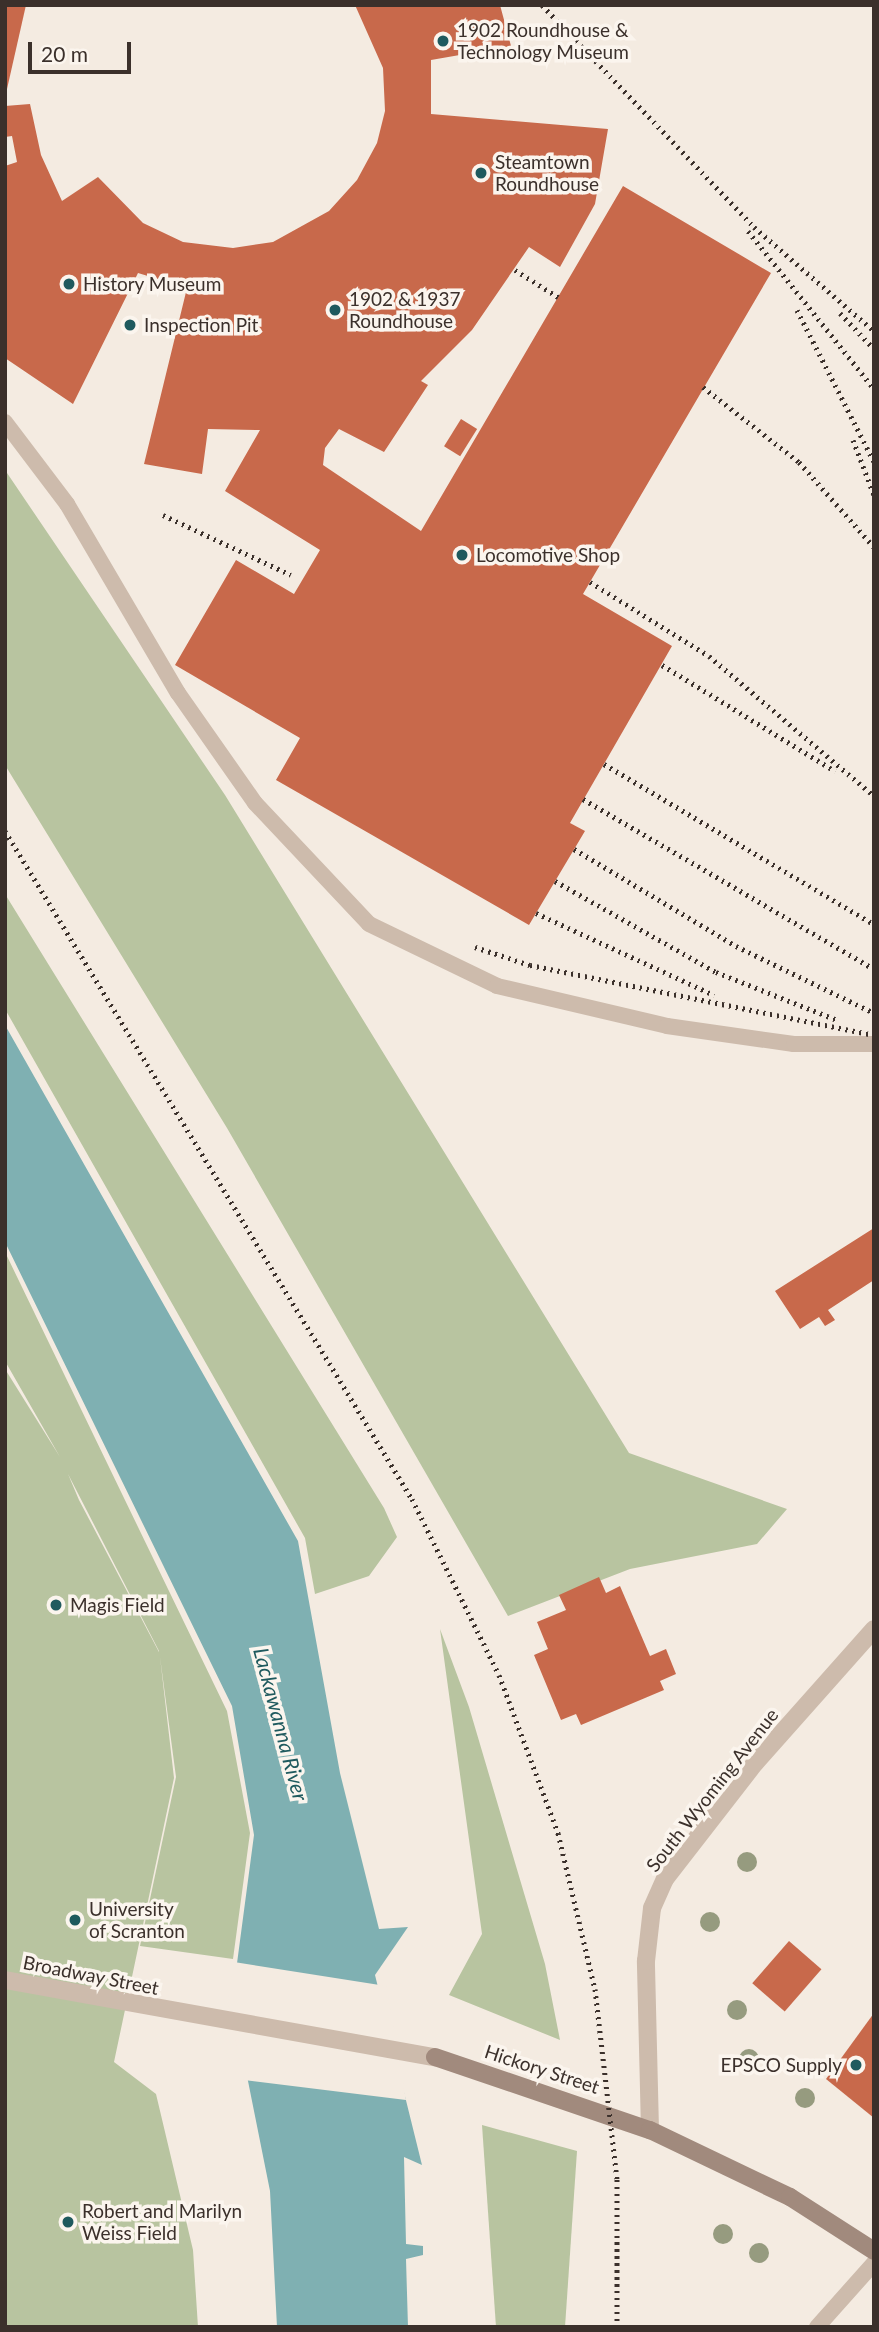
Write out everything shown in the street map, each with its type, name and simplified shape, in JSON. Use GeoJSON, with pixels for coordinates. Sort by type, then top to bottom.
{"type":"FeatureCollection","features":[{"type":"Feature","properties":{"kind":"street","name":"South Wyoming Avenue"},"geometry":{"type":"LineString","coordinates":[[650,2130],[646,1961],[656,1898],[755,1763],[874,1629]]}},
{"type":"Feature","properties":{"kind":"street","name":"Broadway Street"},"geometry":{"type":"LineString","coordinates":[[5,1980],[168,2012]]}},
{"type":"Feature","properties":{"kind":"street","name":"Hickory Street"},"geometry":{"type":"LineString","coordinates":[[168,2012],[435,2057],[650,2130],[790,2197],[874,2251]]}},
{"type":"Feature","properties":{"kind":"lane"},"geometry":{"type":"LineString","coordinates":[[5,422],[67,504],[178,693],[255,803],[369,924],[497,986],[667,1026],[794,1044],[874,1044]]}},
{"type":"Feature","properties":{"kind":"lane"},"geometry":{"type":"LineString","coordinates":[[817,2327],[874,2263]]}},
{"type":"Feature","properties":{"kind":"green space"},"geometry":{"type":"Polygon","coordinates":[[[5,470],[225,795],[629,1453],[787,1509],[757,1544],[630,1569],[508,1616],[227,1128],[5,765],[5,470]]]}},
{"type":"Feature","properties":{"kind":"green space"},"geometry":{"type":"Polygon","coordinates":[[[5,894],[384,1508],[397,1537],[369,1576],[315,1594],[305,1538],[5,1009],[5,894]]]}},
{"type":"Feature","properties":{"kind":"green space","name":"University of Scranton"},"geometry":{"type":"Polygon","coordinates":[[[5,1252],[227,1711],[250,1833],[233,1959],[140,1946],[176,1777],[160,1657],[174,1778],[114,2062],[156,2094],[193,2250],[198,2327],[5,2327],[5,1369],[60,1457],[5,1361],[5,1252]],[[68,1474],[79,1500],[159,1652],[68,1474]]]}},
{"type":"Feature","properties":{"kind":"green space"},"geometry":{"type":"Polygon","coordinates":[[[440,1629],[469,1707],[545,1964],[560,2040],[449,1995],[482,1934],[440,1629]]]}},
{"type":"Feature","properties":{"kind":"green space"},"geometry":{"type":"Polygon","coordinates":[[[482,2125],[577,2151],[565,2327],[496,2327],[482,2125]]]}},
{"type":"Feature","properties":{"kind":"water","name":"Lackawanna River"},"geometry":{"type":"Polygon","coordinates":[[[5,1025],[298,1541],[340,1773],[379,1929],[408,1927],[375,1975],[422,2165],[404,2157],[406,2244],[423,2246],[423,2255],[406,2259],[408,2327],[277,2327],[270,2191],[232,2001],[254,1835],[232,1706],[5,1242],[5,1025]]]}},
{"type":"Feature","properties":{"kind":"pier"},"geometry":{"type":"Polygon","coordinates":[[[234,1962],[386,1986],[406,2100],[244,2080],[228,2002],[234,1962]]]}},
{"type":"Feature","properties":{"kind":"building"},"geometry":{"type":"Polygon","coordinates":[[[5,5],[26,5],[7,89],[5,89],[5,5]]]}},
{"type":"Feature","properties":{"kind":"building"},"geometry":{"type":"Polygon","coordinates":[[[355,5],[500,5],[511,46],[431,60],[431,114],[608,129],[595,204],[560,267],[529,247],[472,330],[421,381],[428,385],[384,452],[339,429],[325,448],[323,465],[421,531],[623,186],[771,273],[583,594],[672,646],[570,823],[585,831],[529,925],[276,780],[300,738],[175,665],[236,560],[294,594],[320,550],[225,491],[260,430],[208,429],[202,474],[144,464],[187,288],[138,273],[73,404],[5,358],[5,166],[17,162],[12,136],[5,137],[5,106],[30,104],[41,155],[62,201],[98,177],[143,223],[183,242],[233,248],[273,242],[329,211],[357,180],[377,143],[385,111],[383,68],[355,5]]]}},
{"type":"Feature","properties":{"kind":"building"},"geometry":{"type":"Polygon","coordinates":[[[461,419],[477,429],[460,456],[444,446],[461,419]]]}},
{"type":"Feature","properties":{"kind":"building"},"geometry":{"type":"Polygon","coordinates":[[[874,1228],[874,1280],[828,1310],[835,1320],[825,1326],[819,1317],[800,1329],[775,1291],[874,1228]]]}},
{"type":"Feature","properties":{"kind":"building"},"geometry":{"type":"Polygon","coordinates":[[[599,1577],[606,1593],[620,1586],[650,1656],[666,1649],[676,1674],[660,1681],[664,1690],[581,1725],[576,1714],[561,1720],[534,1655],[548,1649],[537,1622],[566,1610],[559,1595],[599,1577]]]}},
{"type":"Feature","properties":{"kind":"building"},"geometry":{"type":"Polygon","coordinates":[[[789,1941],[821,1969],[785,2011],[752,1983],[789,1941]]]}},
{"type":"Feature","properties":{"kind":"building","name":"EPSCO Supply"},"geometry":{"type":"Polygon","coordinates":[[[874,2013],[874,2118],[826,2079],[874,2013]]]}},
{"type":"Feature","properties":{"kind":"railway"},"geometry":{"type":"LineString","coordinates":[[542,5],[754,227],[874,331]]}},
{"type":"Feature","properties":{"kind":"railway"},"geometry":{"type":"LineString","coordinates":[[748,231],[874,389]]}},
{"type":"Feature","properties":{"kind":"railway"},"geometry":{"type":"LineString","coordinates":[[515,270],[558,297]]}},
{"type":"Feature","properties":{"kind":"railway"},"geometry":{"type":"LineString","coordinates":[[797,310],[874,462]]}},
{"type":"Feature","properties":{"kind":"railway"},"geometry":{"type":"LineString","coordinates":[[840,313],[874,349]]}},
{"type":"Feature","properties":{"kind":"railway"},"geometry":{"type":"LineString","coordinates":[[703,387],[799,462],[874,547]]}},
{"type":"Feature","properties":{"kind":"railway"},"geometry":{"type":"LineString","coordinates":[[853,440],[874,495]]}},
{"type":"Feature","properties":{"kind":"railway"},"geometry":{"type":"LineString","coordinates":[[163,515],[291,575]]}},
{"type":"Feature","properties":{"kind":"railway"},"geometry":{"type":"LineString","coordinates":[[590,582],[709,656],[874,796]]}},
{"type":"Feature","properties":{"kind":"railway"},"geometry":{"type":"LineString","coordinates":[[662,665],[835,771]]}},
{"type":"Feature","properties":{"kind":"railway"},"geometry":{"type":"LineString","coordinates":[[604,764],[874,924]]}},
{"type":"Feature","properties":{"kind":"railway"},"geometry":{"type":"LineString","coordinates":[[583,799],[874,969]]}},
{"type":"Feature","properties":{"kind":"railway"},"geometry":{"type":"LineString","coordinates":[[5,831],[412,1499],[499,1675],[558,1833],[595,1989],[617,2179],[617,2327]]}},
{"type":"Feature","properties":{"kind":"railway"},"geometry":{"type":"LineString","coordinates":[[574,849],[736,946],[874,1013]]}},
{"type":"Feature","properties":{"kind":"railway"},"geometry":{"type":"LineString","coordinates":[[555,881],[716,972],[837,1020]]}},
{"type":"Feature","properties":{"kind":"railway"},"geometry":{"type":"LineString","coordinates":[[536,913],[714,995]]}},
{"type":"Feature","properties":{"kind":"railway"},"geometry":{"type":"LineString","coordinates":[[475,947],[530,965],[874,1035]]}},
{"type":"Feature","properties":{"kind":"place","name":"1902 Roundhouse & Technology Museum"},"geometry":{"type":"Point","coordinates":[443,41]}},
{"type":"Feature","properties":{"kind":"place","name":"Steamtown Roundhouse"},"geometry":{"type":"Point","coordinates":[481,173]}},
{"type":"Feature","properties":{"kind":"place","name":"History Museum"},"geometry":{"type":"Point","coordinates":[69,284]}},
{"type":"Feature","properties":{"kind":"place","name":"1902 & 1937 Roundhouse"},"geometry":{"type":"Point","coordinates":[335,310]}},
{"type":"Feature","properties":{"kind":"place","name":"Inspection Pit"},"geometry":{"type":"Point","coordinates":[130,325]}},
{"type":"Feature","properties":{"kind":"place","name":"Locomotive Shop"},"geometry":{"type":"Point","coordinates":[462,555]}},
{"type":"Feature","properties":{"kind":"place","name":"Magis Field"},"geometry":{"type":"Point","coordinates":[56,1605]}},
{"type":"Feature","properties":{"kind":"place","name":"University of Scranton"},"geometry":{"type":"Point","coordinates":[75,1920]}},
{"type":"Feature","properties":{"kind":"place","name":"EPSCO Supply"},"geometry":{"type":"Point","coordinates":[856,2065]}},
{"type":"Feature","properties":{"kind":"place","name":"Robert and Marilyn Weiss Field"},"geometry":{"type":"Point","coordinates":[68,2222]}}]}
